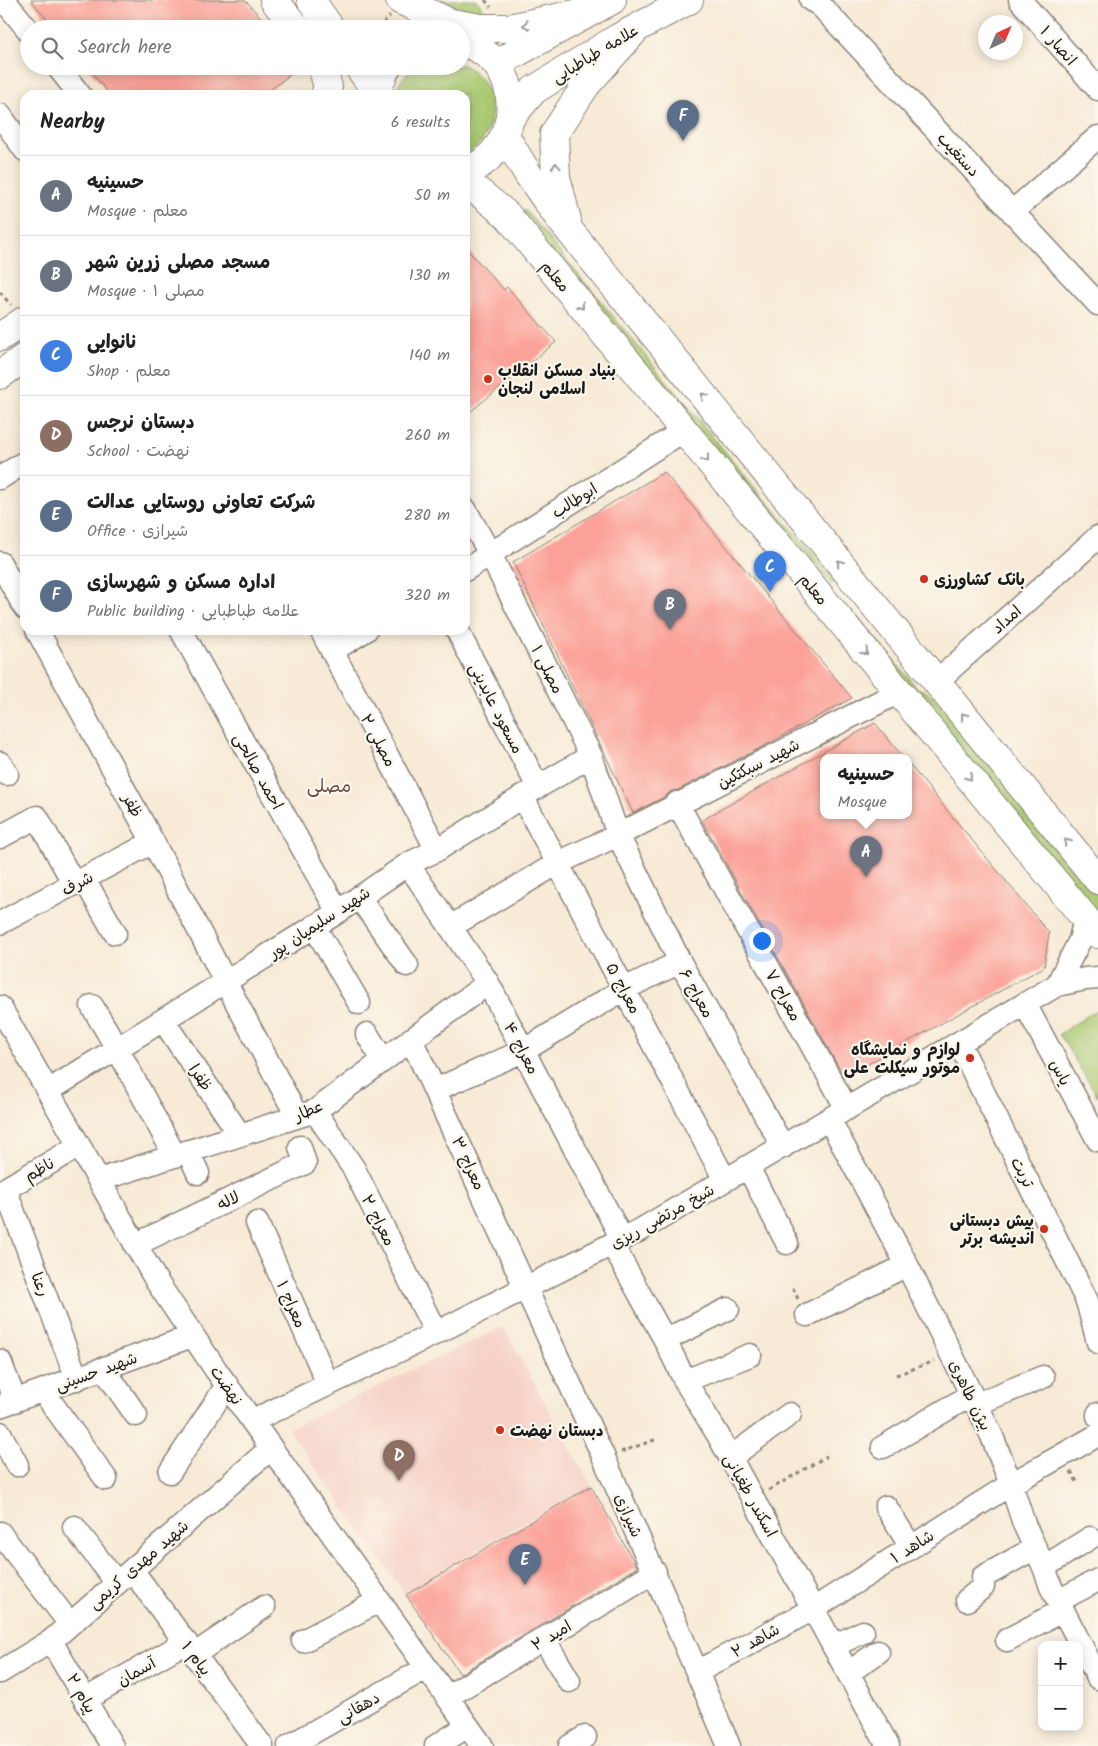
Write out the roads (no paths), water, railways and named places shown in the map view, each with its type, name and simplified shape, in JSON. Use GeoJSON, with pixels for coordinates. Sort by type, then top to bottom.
{"type":"FeatureCollection","features":[{"type":"Feature","properties":{"kind":"main road"},"geometry":{"type":"LineString","coordinates":[[274,0],[290,20]]}},
{"type":"Feature","properties":{"kind":"main road"},"geometry":{"type":"LineString","coordinates":[[381,0],[404,20]]}},
{"type":"Feature","properties":{"kind":"main road"},"geometry":{"type":"LineString","coordinates":[[400,0],[444,20]]}},
{"type":"Feature","properties":{"kind":"main road","name":"علامه طباطبایی"},"geometry":{"type":"LineString","coordinates":[[470,170],[477,168],[494,154],[508,127],[534,90],[576,63],[689,0]]}},
{"type":"Feature","properties":{"kind":"main road"},"geometry":{"type":"LineString","coordinates":[[320,1],[327,20]]}},
{"type":"Feature","properties":{"kind":"main road"},"geometry":{"type":"LineString","coordinates":[[470,26],[509,28],[601,6]]}},
{"type":"Feature","properties":{"kind":"main road"},"geometry":{"type":"LineString","coordinates":[[496,64],[601,6]]}},
{"type":"Feature","properties":{"kind":"main road"},"geometry":{"type":"LineString","coordinates":[[569,231],[556,177],[554,134],[586,85],[637,28]]}},
{"type":"Feature","properties":{"kind":"main road"},"geometry":{"type":"LineString","coordinates":[[558,30],[553,36],[551,45],[553,54],[567,64],[576,63]]}},
{"type":"Feature","properties":{"kind":"main road"},"geometry":{"type":"LineString","coordinates":[[470,46],[481,51],[496,64],[506,80],[511,98],[508,127],[528,174],[569,231],[1098,880]]}},
{"type":"Feature","properties":{"kind":"main road"},"geometry":{"type":"LineString","coordinates":[[325,75],[328,87],[327,90]]}},
{"type":"Feature","properties":{"kind":"main road"},"geometry":{"type":"LineString","coordinates":[[364,75],[373,90]]}},
{"type":"Feature","properties":{"kind":"main road"},"geometry":{"type":"LineString","coordinates":[[376,90],[383,75]]}},
{"type":"Feature","properties":{"kind":"main road","name":"معلم"},"geometry":{"type":"LineString","coordinates":[[470,185],[507,215],[1092,927]]}},
{"type":"Feature","properties":{"kind":"main road"},"geometry":{"type":"LineString","coordinates":[[507,215],[511,204],[520,196],[532,193],[544,197]]}},
{"type":"Feature","properties":{"kind":"main road"},"geometry":{"type":"LineString","coordinates":[[470,209],[542,259]]}},
{"type":"Feature","properties":{"kind":"main road"},"geometry":{"type":"LineString","coordinates":[[0,337],[20,323]]}},
{"type":"Feature","properties":{"kind":"main road"},"geometry":{"type":"LineString","coordinates":[[0,375],[20,361]]}},
{"type":"Feature","properties":{"kind":"main road"},"geometry":{"type":"LineString","coordinates":[[840,621],[867,597]]}},
{"type":"Feature","properties":{"kind":"street"},"geometry":{"type":"LineString","coordinates":[[4,0],[20,20]]}},
{"type":"Feature","properties":{"kind":"street","name":"انصار ۱"},"geometry":{"type":"LineString","coordinates":[[1020,0],[1098,89]]}},
{"type":"Feature","properties":{"kind":"street","name":"دستغیب"},"geometry":{"type":"LineString","coordinates":[[816,2],[1098,304]]}},
{"type":"Feature","properties":{"kind":"street"},"geometry":{"type":"LineString","coordinates":[[64,75],[76,90]]}},
{"type":"Feature","properties":{"kind":"street"},"geometry":{"type":"LineString","coordinates":[[0,115],[20,143]]}},
{"type":"Feature","properties":{"kind":"street"},"geometry":{"type":"LineString","coordinates":[[1012,212],[1098,137]]}},
{"type":"Feature","properties":{"kind":"street","name":"ابوطالب"},"geometry":{"type":"LineString","coordinates":[[470,567],[683,431]]}},
{"type":"Feature","properties":{"kind":"street"},"geometry":{"type":"LineString","coordinates":[[0,478],[20,465]]}},
{"type":"Feature","properties":{"kind":"street","name":"مصلی ۱"},"geometry":{"type":"LineString","coordinates":[[470,518],[490,554],[591,756],[618,835]]}},
{"type":"Feature","properties":{"kind":"street","name":"امداد"},"geometry":{"type":"LineString","coordinates":[[936,682],[1098,537]]}},
{"type":"Feature","properties":{"kind":"street"},"geometry":{"type":"LineString","coordinates":[[1,565],[20,599]]}},
{"type":"Feature","properties":{"kind":"street","name":"ظفر"},"geometry":{"type":"LineString","coordinates":[[40,635],[153,842],[225,982]]}},
{"type":"Feature","properties":{"kind":"street","name":"احمد صالحی"},"geometry":{"type":"LineString","coordinates":[[184,635],[338,912]]}},
{"type":"Feature","properties":{"kind":"street","name":"مصلی ۲"},"geometry":{"type":"LineString","coordinates":[[323,635],[437,850]]}},
{"type":"Feature","properties":{"kind":"street"},"geometry":{"type":"LineString","coordinates":[[332,651],[358,635]]}},
{"type":"Feature","properties":{"kind":"street","name":"مسعود عابدینی"},"geometry":{"type":"LineString","coordinates":[[459,635],[530,792]]}},
{"type":"Feature","properties":{"kind":"street","name":"شهید سبکتکین"},"geometry":{"type":"LineString","coordinates":[[450,927],[558,863],[618,835],[899,692]]}},
{"type":"Feature","properties":{"kind":"street","name":"شهید سلیمیان پور"},"geometry":{"type":"LineString","coordinates":[[48,1091],[338,912],[408,864],[437,850],[591,756]]}},
{"type":"Feature","properties":{"kind":"street","name":"معراج ۵"},"geometry":{"type":"LineString","coordinates":[[530,792],[558,863],[725,1180]]}},
{"type":"Feature","properties":{"kind":"street","name":"معراح ۷"},"geometry":{"type":"LineString","coordinates":[[677,804],[838,1114]]}},
{"type":"Feature","properties":{"kind":"street"},"geometry":{"type":"LineString","coordinates":[[0,837],[37,817],[115,933]]}},
{"type":"Feature","properties":{"kind":"street","name":"معراج ۶"},"geometry":{"type":"LineString","coordinates":[[618,835],[680,962],[783,1146]]}},
{"type":"Feature","properties":{"kind":"street","name":"شرف"},"geometry":{"type":"LineString","coordinates":[[0,923],[153,842]]}},
{"type":"Feature","properties":{"kind":"street","name":"معراج ۴"},"geometry":{"type":"LineString","coordinates":[[408,864],[488,982],[524,1051],[617,1242]]}},
{"type":"Feature","properties":{"kind":"street"},"geometry":{"type":"LineString","coordinates":[[359,897],[407,965]]}},
{"type":"Feature","properties":{"kind":"street"},"geometry":{"type":"LineString","coordinates":[[314,926],[359,1003]]}},
{"type":"Feature","properties":{"kind":"street"},"geometry":{"type":"LineString","coordinates":[[1057,985],[1080,940],[1092,927]]}},
{"type":"Feature","properties":{"kind":"street"},"geometry":{"type":"LineString","coordinates":[[435,1090],[524,1051],[624,989],[680,962]]}},
{"type":"Feature","properties":{"kind":"street","name":"شیخ مرتضی ریزی"},"geometry":{"type":"LineString","coordinates":[[252,1421],[436,1333],[526,1286],[617,1242],[1057,985],[1098,978]]}},
{"type":"Feature","properties":{"kind":"street","name":"معراج ۲"},"geometry":{"type":"LineString","coordinates":[[225,982],[306,1114],[354,1169],[436,1333]]}},
{"type":"Feature","properties":{"kind":"street","name":"عطار"},"geometry":{"type":"LineString","coordinates":[[98,1180],[306,1114],[488,982]]}},
{"type":"Feature","properties":{"kind":"street","name":"یاس"},"geometry":{"type":"LineString","coordinates":[[1025,1004],[1098,1140]]}},
{"type":"Feature","properties":{"kind":"street"},"geometry":{"type":"LineString","coordinates":[[92,1006],[182,1154],[198,1173]]}},
{"type":"Feature","properties":{"kind":"street","name":"نهضت"},"geometry":{"type":"LineString","coordinates":[[0,1007],[156,1282],[226,1385],[482,1746]]}},
{"type":"Feature","properties":{"kind":"street","name":"ظفرا"},"geometry":{"type":"LineString","coordinates":[[163,1020],[240,1135]]}},
{"type":"Feature","properties":{"kind":"street"},"geometry":{"type":"LineString","coordinates":[[367,1034],[383,1060]]}},
{"type":"Feature","properties":{"kind":"street","name":"معراج ۳"},"geometry":{"type":"LineString","coordinates":[[411,1039],[526,1286]]}},
{"type":"Feature","properties":{"kind":"street","name":"تربت"},"geometry":{"type":"LineString","coordinates":[[958,1043],[1093,1298],[1098,1342]]}},
{"type":"Feature","properties":{"kind":"street","name":"بیژن طاهری"},"geometry":{"type":"LineString","coordinates":[[838,1114],[907,1265],[991,1434],[1011,1484],[1024,1524],[1051,1587],[1098,1678]]}},
{"type":"Feature","properties":{"kind":"street","name":"ناظم"},"geometry":{"type":"LineString","coordinates":[[2,1190],[79,1146]]}},
{"type":"Feature","properties":{"kind":"street","name":"لاله"},"geometry":{"type":"LineString","coordinates":[[135,1245],[305,1163],[300,1147]]}},
{"type":"Feature","properties":{"kind":"street"},"geometry":{"type":"LineString","coordinates":[[748,1167],[787,1243]]}},
{"type":"Feature","properties":{"kind":"street","name":"رعنا"},"geometry":{"type":"LineString","coordinates":[[2,1190],[77,1379]]}},
{"type":"Feature","properties":{"kind":"street","name":"معراج ۱"},"geometry":{"type":"LineString","coordinates":[[257,1223],[328,1384]]}},
{"type":"Feature","properties":{"kind":"street","name":"اسکندر طغیانی"},"geometry":{"type":"LineString","coordinates":[[617,1242],[685,1380],[754,1499],[888,1746]]}},
{"type":"Feature","properties":{"kind":"street"},"geometry":{"type":"LineString","coordinates":[[807,1314],[907,1265]]}},
{"type":"Feature","properties":{"kind":"street","name":"شیرازی"},"geometry":{"type":"LineString","coordinates":[[526,1286],[655,1572],[726,1745]]}},
{"type":"Feature","properties":{"kind":"street"},"geometry":{"type":"LineString","coordinates":[[665,1340],[728,1309]]}},
{"type":"Feature","properties":{"kind":"street","name":"شهید حسینی"},"geometry":{"type":"LineString","coordinates":[[7,1404],[192,1336]]}},
{"type":"Feature","properties":{"kind":"street"},"geometry":{"type":"LineString","coordinates":[[685,1380],[750,1356]]}},
{"type":"Feature","properties":{"kind":"street"},"geometry":{"type":"LineString","coordinates":[[0,1362],[7,1404]]}},
{"type":"Feature","properties":{"kind":"street"},"geometry":{"type":"LineString","coordinates":[[104,1369],[136,1414]]}},
{"type":"Feature","properties":{"kind":"street"},"geometry":{"type":"LineString","coordinates":[[883,1447],[973,1399],[1043,1377]]}},
{"type":"Feature","properties":{"kind":"street"},"geometry":{"type":"LineString","coordinates":[[170,1472],[226,1385]]}},
{"type":"Feature","properties":{"kind":"street"},"geometry":{"type":"LineString","coordinates":[[43,1391],[106,1479]]}},
{"type":"Feature","properties":{"kind":"street"},"geometry":{"type":"LineString","coordinates":[[730,1457],[790,1414]]}},
{"type":"Feature","properties":{"kind":"street"},"geometry":{"type":"LineString","coordinates":[[0,1433],[17,1464]]}},
{"type":"Feature","properties":{"kind":"street","name":"شاهد ۱"},"geometry":{"type":"LineString","coordinates":[[813,1609],[1011,1484],[1098,1435]]}},
{"type":"Feature","properties":{"kind":"street","name":"شهید مهدی کریمی"},"geometry":{"type":"LineString","coordinates":[[0,1672],[51,1640],[271,1448]]}},
{"type":"Feature","properties":{"kind":"street"},"geometry":{"type":"LineString","coordinates":[[886,1507],[911,1547]]}},
{"type":"Feature","properties":{"kind":"street","name":"پیام ۱"},"geometry":{"type":"LineString","coordinates":[[74,1528],[124,1576],[190,1648],[262,1746]]}},
{"type":"Feature","properties":{"kind":"street"},"geometry":{"type":"LineString","coordinates":[[0,1533],[70,1624]]}},
{"type":"Feature","properties":{"kind":"street"},"geometry":{"type":"LineString","coordinates":[[967,1600],[983,1587],[983,1577],[1090,1538]]}},
{"type":"Feature","properties":{"kind":"street","name":"امید ۲"},"geometry":{"type":"LineString","coordinates":[[447,1697],[655,1572]]}},
{"type":"Feature","properties":{"kind":"street"},"geometry":{"type":"LineString","coordinates":[[1007,1640],[1098,1580]]}},
{"type":"Feature","properties":{"kind":"street"},"geometry":{"type":"LineString","coordinates":[[303,1641],[380,1602]]}},
{"type":"Feature","properties":{"kind":"street","name":"آسمان"},"geometry":{"type":"LineString","coordinates":[[86,1700],[190,1648],[264,1606]]}},
{"type":"Feature","properties":{"kind":"street","name":"شاهد ۲"},"geometry":{"type":"LineString","coordinates":[[697,1672],[813,1609]]}},
{"type":"Feature","properties":{"kind":"street"},"geometry":{"type":"LineString","coordinates":[[833,1646],[863,1632]]}},
{"type":"Feature","properties":{"kind":"street"},"geometry":{"type":"LineString","coordinates":[[544,1639],[570,1681]]}},
{"type":"Feature","properties":{"kind":"street","name":"پیام ۲"},"geometry":{"type":"LineString","coordinates":[[51,1640],[112,1746]]}},
{"type":"Feature","properties":{"kind":"street"},"geometry":{"type":"LineString","coordinates":[[848,1673],[878,1652]]}},
{"type":"Feature","properties":{"kind":"street","name":"دهقانی"},"geometry":{"type":"LineString","coordinates":[[289,1746],[426,1668]]}},
{"type":"Feature","properties":{"kind":"street"},"geometry":{"type":"LineString","coordinates":[[436,1746],[468,1726]]}},
{"type":"Feature","properties":{"kind":"place","name":"اداره مسکن و شهرسازی"},"geometry":{"type":"Point","coordinates":[683,141]}},
{"type":"Feature","properties":{"kind":"place","name":"بنیاد مسکن انقلاب اسلامی لنجان"},"geometry":{"type":"Point","coordinates":[488,379]}},
{"type":"Feature","properties":{"kind":"place","name":"بانک کشاورزی"},"geometry":{"type":"Point","coordinates":[924,579]}},
{"type":"Feature","properties":{"kind":"place","name":"نانوایی"},"geometry":{"type":"Point","coordinates":[770,592]}},
{"type":"Feature","properties":{"kind":"place","name":"مسجد مصلی زرین شهر"},"geometry":{"type":"Point","coordinates":[670,630]}},
{"type":"Feature","properties":{"kind":"place","name":"حسینیه"},"geometry":{"type":"Point","coordinates":[866,877]}},
{"type":"Feature","properties":{"kind":"place","name":"لوازم و نمایشگاه موتور سیکلت علی"},"geometry":{"type":"Point","coordinates":[970,1058]}},
{"type":"Feature","properties":{"kind":"place","name":"پیش دبستانی اندیشه برتر"},"geometry":{"type":"Point","coordinates":[1044,1229]}},
{"type":"Feature","properties":{"kind":"place","name":"دبستان نهضت"},"geometry":{"type":"Point","coordinates":[500,1430]}},
{"type":"Feature","properties":{"kind":"place","name":"دبستان نرجس"},"geometry":{"type":"Point","coordinates":[399,1481]}},
{"type":"Feature","properties":{"kind":"place","name":"شرکت تعاونی روستایی عدالت"},"geometry":{"type":"Point","coordinates":[525,1585]}},
{"type":"Feature","properties":{"kind":"district","name":"مصلی"},"geometry":{"type":"Point","coordinates":[329,786]}}]}
